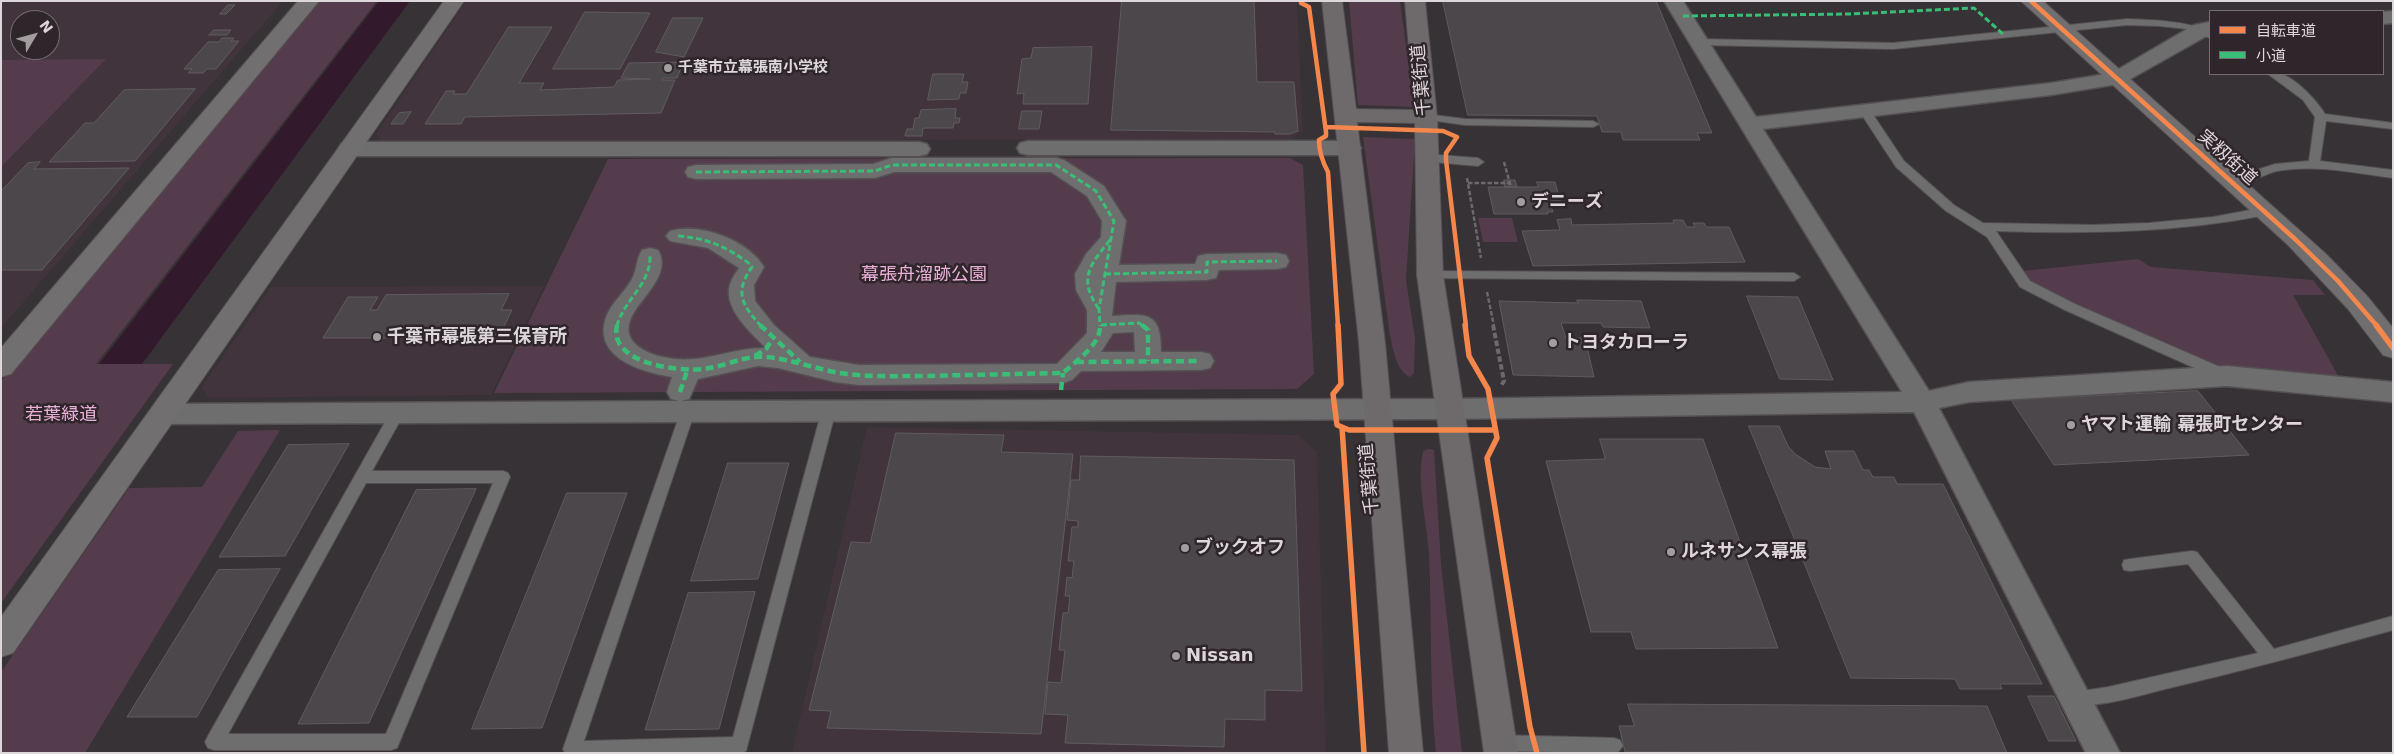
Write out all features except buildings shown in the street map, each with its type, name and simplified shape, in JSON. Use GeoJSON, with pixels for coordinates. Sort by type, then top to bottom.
{"type":"FeatureCollection","features":[{"type":"Feature","properties":{"kind":"highway","name":"千葉街道"},"geometry":{"type":"LineString","coordinates":[[1332,1],[1367,294],[1386,490],[1406,753]]}},
{"type":"Feature","properties":{"kind":"highway","name":"千葉街道"},"geometry":{"type":"LineString","coordinates":[[1415,1],[1426,117],[1430,275],[1500,748]]}},
{"type":"Feature","properties":{"kind":"highway"},"geometry":{"type":"LineString","coordinates":[[1345,115],[1426,117]]}},
{"type":"Feature","properties":{"kind":"main road","name":"実籾街道"},"geometry":{"type":"LineString","coordinates":[[2031,1],[2266,211],[2331,274],[2389,336]]}},
{"type":"Feature","properties":{"kind":"street"},"geometry":{"type":"LineString","coordinates":[[1,367],[309,1]]}},
{"type":"Feature","properties":{"kind":"street"},"geometry":{"type":"LineString","coordinates":[[1,643],[454,1]]}},
{"type":"Feature","properties":{"kind":"street"},"geometry":{"type":"LineString","coordinates":[[1673,1],[1922,402],[2102,753]]}},
{"type":"Feature","properties":{"kind":"street"},"geometry":{"type":"LineString","coordinates":[[1749,124],[2051,90],[2118,78],[2207,31]]}},
{"type":"Feature","properties":{"kind":"street"},"geometry":{"type":"LineString","coordinates":[[349,149],[1350,148]]}},
{"type":"Feature","properties":{"kind":"street"},"geometry":{"type":"LineString","coordinates":[[696,172],[875,171],[892,165],[1056,164],[1096,191],[1114,221],[1105,274],[1100,333],[1093,345],[1067,375]]}},
{"type":"Feature","properties":{"kind":"street"},"geometry":{"type":"LineString","coordinates":[[678,236],[698,237],[718,242],[750,264],[752,267],[742,285],[743,301],[763,328],[804,365]]}},
{"type":"Feature","properties":{"kind":"street"},"geometry":{"type":"LineString","coordinates":[[1100,317],[1090,295],[1086,275],[1089,265],[1112,239]]}},
{"type":"Feature","properties":{"kind":"street"},"geometry":{"type":"LineString","coordinates":[[650,256],[652,263],[649,272],[616,322],[615,334],[618,343],[624,350],[685,390]]}},
{"type":"Feature","properties":{"kind":"street"},"geometry":{"type":"LineString","coordinates":[[1105,274],[1207,272],[1206,262],[1277,261]]}},
{"type":"Feature","properties":{"kind":"street"},"geometry":{"type":"LineString","coordinates":[[1100,317],[1143,325],[1148,330],[1148,361]]}},
{"type":"Feature","properties":{"kind":"street"},"geometry":{"type":"LineString","coordinates":[[685,390],[715,367],[754,356],[766,349],[773,338]]}},
{"type":"Feature","properties":{"kind":"street"},"geometry":{"type":"LineString","coordinates":[[754,356],[780,358],[842,374],[859,375],[1067,375],[1148,361],[1201,360]]}},
{"type":"Feature","properties":{"kind":"street"},"geometry":{"type":"LineString","coordinates":[[163,414],[398,412],[685,390],[828,410],[1377,408],[1449,410],[1922,402],[1969,392],[2227,376],[2393,392]]}},
{"type":"Feature","properties":{"kind":"lane"},"geometry":{"type":"LineString","coordinates":[[1700,42],[1894,46],[1964,40],[2061,28],[2164,22],[2207,31]]}},
{"type":"Feature","properties":{"kind":"lane"},"geometry":{"type":"LineString","coordinates":[[2275,75],[2300,92],[2318,110],[2321,117],[2314,164]]}},
{"type":"Feature","properties":{"kind":"lane"},"geometry":{"type":"LineString","coordinates":[[1866,112],[1900,164],[1950,208],[1991,234],[2025,284],[2070,307],[2227,376]]}},
{"type":"Feature","properties":{"kind":"lane"},"geometry":{"type":"LineString","coordinates":[[1426,117],[1465,122],[1593,124]]}},
{"type":"Feature","properties":{"kind":"lane"},"geometry":{"type":"LineString","coordinates":[[2321,117],[2393,126]]}},
{"type":"Feature","properties":{"kind":"lane"},"geometry":{"type":"LineString","coordinates":[[1426,158],[1478,162]]}},
{"type":"Feature","properties":{"kind":"lane"},"geometry":{"type":"LineString","coordinates":[[2233,182],[2275,168],[2314,164],[2393,174]]}},
{"type":"Feature","properties":{"kind":"lane"},"geometry":{"type":"LineString","coordinates":[[1980,227],[2065,229],[2146,226],[2205,222],[2266,211]]}},
{"type":"Feature","properties":{"kind":"lane"},"geometry":{"type":"LineString","coordinates":[[1430,275],[1794,276]]}},
{"type":"Feature","properties":{"kind":"lane"},"geometry":{"type":"LineString","coordinates":[[685,390],[572,749],[740,745],[828,410]]}},
{"type":"Feature","properties":{"kind":"lane"},"geometry":{"type":"LineString","coordinates":[[362,476],[503,477],[391,742],[214,742],[309,571],[362,476],[398,412]]}},
{"type":"Feature","properties":{"kind":"lane"},"geometry":{"type":"LineString","coordinates":[[2130,565],[2192,557],[2271,657]]}},
{"type":"Feature","properties":{"kind":"lane"},"geometry":{"type":"LineString","coordinates":[[2074,698],[2108,695],[2271,657],[2393,623]]}},
{"type":"Feature","properties":{"kind":"lane"},"geometry":{"type":"LineString","coordinates":[[1500,748],[1614,746]]}},
{"type":"Feature","properties":{"kind":"path"},"geometry":{"type":"LineString","coordinates":[[1468,183],[1511,185],[1504,162]]}},
{"type":"Feature","properties":{"kind":"path"},"geometry":{"type":"LineString","coordinates":[[1466,175],[1483,266]]}},
{"type":"Feature","properties":{"kind":"path"},"geometry":{"type":"LineString","coordinates":[[1486,286],[1504,381],[1500,389]]}},
{"type":"Feature","properties":{"kind":"shaded area"},"geometry":{"type":"Polygon","coordinates":[[[1,1],[283,1],[1,328],[1,1]]]}},
{"type":"Feature","properties":{"kind":"shaded area"},"geometry":{"type":"Polygon","coordinates":[[[379,1],[410,1],[142,364],[99,364],[379,1]]]}},
{"type":"Feature","properties":{"kind":"shaded area"},"geometry":{"type":"Polygon","coordinates":[[[466,1],[1297,1],[1303,131],[1291,139],[381,141],[376,134],[466,1]]]}},
{"type":"Feature","properties":{"kind":"shaded area","name":"千葉市幕張第三保育所"},"geometry":{"type":"Polygon","coordinates":[[[544,286],[491,395],[210,398],[201,388],[271,287],[544,286]]]}},
{"type":"Feature","properties":{"kind":"shaded area"},"geometry":{"type":"Polygon","coordinates":[[[867,427],[1298,435],[1317,452],[1326,753],[792,753],[867,427]]]}},
{"type":"Feature","properties":{"kind":"green space","name":"若葉緑道"},"geometry":{"type":"Polygon","coordinates":[[[317,1],[377,1],[96,364],[173,364],[1,603],[1,381],[317,1]]]}},
{"type":"Feature","properties":{"kind":"green space"},"geometry":{"type":"Polygon","coordinates":[[[1349,1],[1400,1],[1414,107],[1358,105],[1349,1]]]}},
{"type":"Feature","properties":{"kind":"green space"},"geometry":{"type":"Polygon","coordinates":[[[106,59],[1,167],[1,60],[106,59]]]}},
{"type":"Feature","properties":{"kind":"green space"},"geometry":{"type":"Polygon","coordinates":[[[1363,137],[1415,139],[1406,280],[1415,338],[1414,373],[1410,377],[1405,374],[1398,364],[1390,336],[1363,137]]]}},
{"type":"Feature","properties":{"kind":"green space","name":"幕張舟溜跡公園"},"geometry":{"type":"Polygon","coordinates":[[[1290,158],[1303,165],[1314,374],[1297,389],[494,393],[608,159],[1290,158]]]}},
{"type":"Feature","properties":{"kind":"green space"},"geometry":{"type":"Polygon","coordinates":[[[1478,218],[1512,218],[1518,242],[1483,242],[1478,218]]]}},
{"type":"Feature","properties":{"kind":"green space"},"geometry":{"type":"Polygon","coordinates":[[[2138,259],[2151,267],[2313,280],[2325,295],[2293,295],[2340,379],[2217,367],[2033,286],[2022,271],[2138,259]]]}},
{"type":"Feature","properties":{"kind":"green space"},"geometry":{"type":"Polygon","coordinates":[[[280,430],[85,753],[1,753],[1,672],[129,488],[202,487],[238,431],[280,430]]]}},
{"type":"Feature","properties":{"kind":"green space"},"geometry":{"type":"Polygon","coordinates":[[[1434,450],[1441,564],[1462,753],[1436,753],[1432,703],[1429,554],[1421,477],[1423,451],[1434,450]]]}},
{"type":"Feature","properties":{"kind":"marked path"},"geometry":{"type":"LineString","coordinates":[[1683,16],[1850,14],[1974,8],[2004,35]]}},
{"type":"Feature","properties":{"kind":"marked path"},"geometry":{"type":"LineString","coordinates":[[650,256],[650,263],[645,278],[619,316],[615,331],[619,344],[629,353],[642,360],[675,368],[703,369],[743,359],[766,357],[835,372],[859,375],[935,376],[1063,373],[1093,345],[1100,333],[1099,309],[1114,221],[1096,191],[1056,165],[892,165],[875,171],[696,172]]}},
{"type":"Feature","properties":{"kind":"marked path"},"geometry":{"type":"LineString","coordinates":[[678,236],[699,238],[716,243],[732,251],[750,264],[752,267],[741,288],[743,300],[755,320],[764,330],[800,362]]}},
{"type":"Feature","properties":{"kind":"marked path"},"geometry":{"type":"LineString","coordinates":[[1099,309],[1088,289],[1088,273],[1096,257],[1110,240]]}},
{"type":"Feature","properties":{"kind":"marked path"},"geometry":{"type":"LineString","coordinates":[[1105,274],[1207,272],[1207,262],[1277,261]]}},
{"type":"Feature","properties":{"kind":"marked path"},"geometry":{"type":"LineString","coordinates":[[1101,325],[1139,323],[1148,330],[1148,361]]}},
{"type":"Feature","properties":{"kind":"marked path"},"geometry":{"type":"LineString","coordinates":[[755,356],[766,349],[773,338]]}},
{"type":"Feature","properties":{"kind":"marked path"},"geometry":{"type":"LineString","coordinates":[[1076,362],[1201,361]]}},
{"type":"Feature","properties":{"kind":"marked path"},"geometry":{"type":"LineString","coordinates":[[680,392],[688,368]]}},
{"type":"Feature","properties":{"kind":"marked path"},"geometry":{"type":"LineString","coordinates":[[1061,390],[1063,373]]}},
{"type":"Feature","properties":{"kind":"cycle path"},"geometry":{"type":"LineString","coordinates":[[2031,1],[2253,200],[2317,260],[2357,302],[2393,348]]}},
{"type":"Feature","properties":{"kind":"cycle path"},"geometry":{"type":"LineString","coordinates":[[1301,3],[1309,7],[1326,132],[1326,136],[1319,140],[1319,145],[1321,157],[1328,172],[1341,384],[1333,394],[1337,425],[1349,430],[1495,430]]}},
{"type":"Feature","properties":{"kind":"cycle path"},"geometry":{"type":"LineString","coordinates":[[1326,127],[1443,131],[1457,137],[1446,153],[1446,160],[1469,356],[1488,389],[1497,438],[1487,458],[1530,727],[1537,753]]}},
{"type":"Feature","properties":{"kind":"cycle path"},"geometry":{"type":"LineString","coordinates":[[1342,427],[1364,753]]}},
{"type":"Feature","properties":{"kind":"place","name":"千葉市立幕張南小学校"},"geometry":{"type":"Point","coordinates":[668,68]}},
{"type":"Feature","properties":{"kind":"place","name":"デニーズ"},"geometry":{"type":"Point","coordinates":[1521,202]}},
{"type":"Feature","properties":{"kind":"place","name":"千葉市幕張第三保育所"},"geometry":{"type":"Point","coordinates":[377,337]}},
{"type":"Feature","properties":{"kind":"place","name":"トヨタカローラ"},"geometry":{"type":"Point","coordinates":[1553,343]}},
{"type":"Feature","properties":{"kind":"place","name":"ヤマト運輸 幕張町センター"},"geometry":{"type":"Point","coordinates":[2071,425]}},
{"type":"Feature","properties":{"kind":"place","name":"ブックオフ"},"geometry":{"type":"Point","coordinates":[1185,548]}},
{"type":"Feature","properties":{"kind":"place","name":"ルネサンス幕張"},"geometry":{"type":"Point","coordinates":[1671,552]}},
{"type":"Feature","properties":{"kind":"place","name":"Nissan"},"geometry":{"type":"Point","coordinates":[1176,656]}}]}
